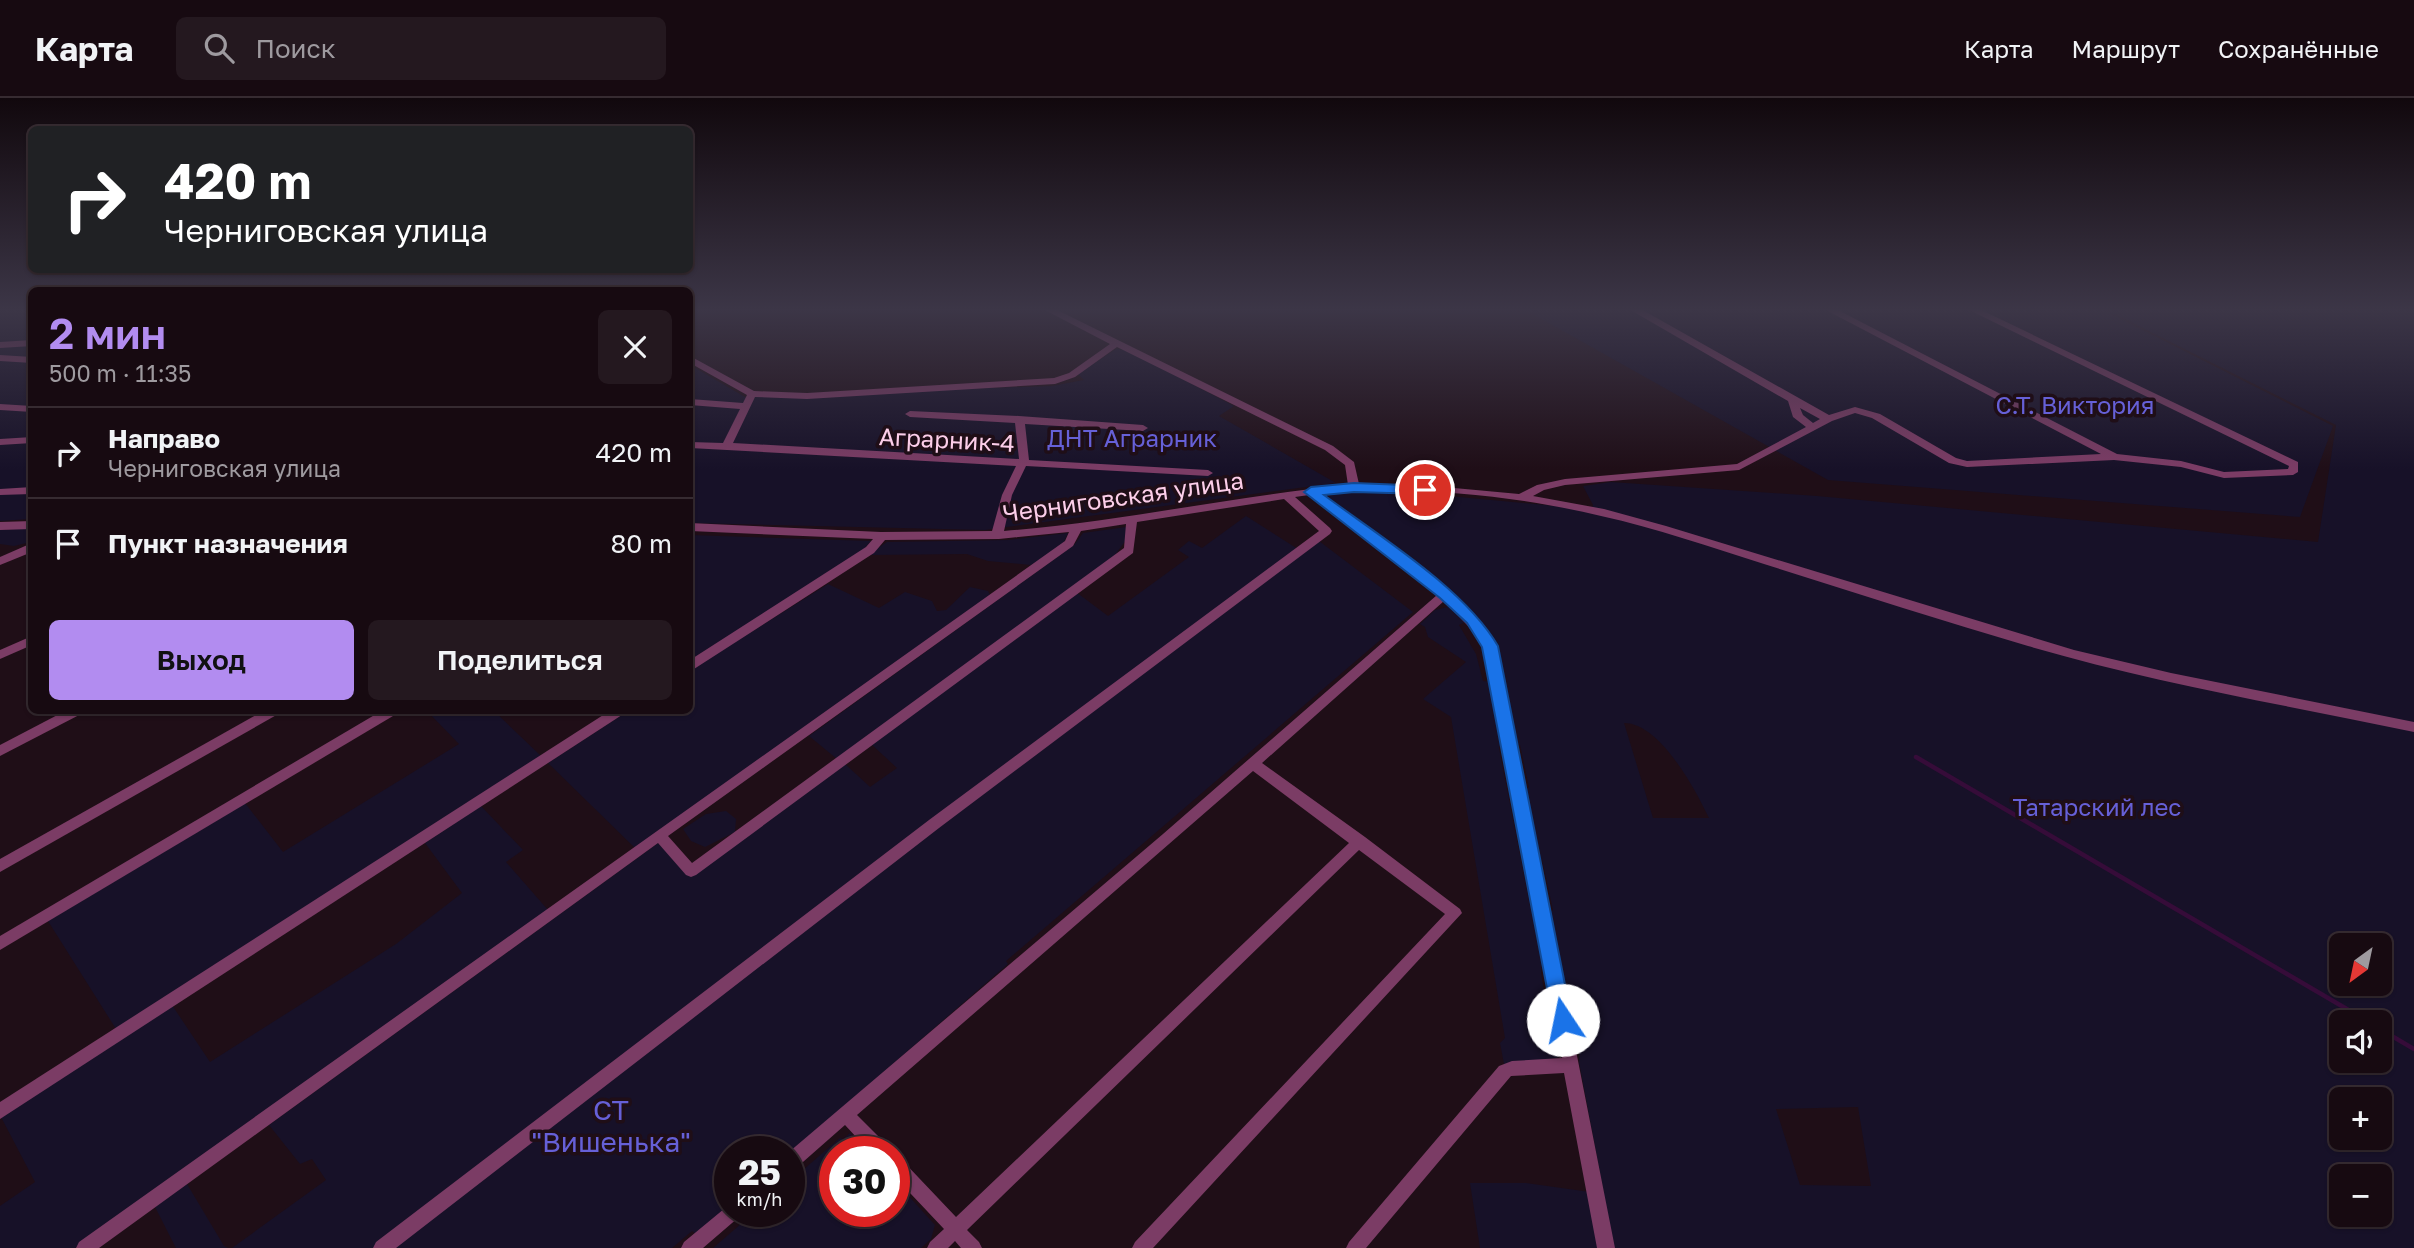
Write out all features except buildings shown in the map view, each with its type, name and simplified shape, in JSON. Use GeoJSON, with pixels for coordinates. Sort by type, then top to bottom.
{"type":"FeatureCollection","features":[{"type":"Feature","properties":{"kind":"street"},"geometry":{"type":"LineString","coordinates":[[695,362],[752,394],[807,396],[1040,383],[1072,375],[1091,362]]}},
{"type":"Feature","properties":{"kind":"street"},"geometry":{"type":"LineString","coordinates":[[1152,362],[1329,448],[1350,464],[1354,487]]}},
{"type":"Feature","properties":{"kind":"street"},"geometry":{"type":"LineString","coordinates":[[1725,362],[1828,419]]}},
{"type":"Feature","properties":{"kind":"street"},"geometry":{"type":"LineString","coordinates":[[1928,362],[2113,457]]}},
{"type":"Feature","properties":{"kind":"street"},"geometry":{"type":"LineString","coordinates":[[1520,498],[1541,487],[1565,482],[1740,467],[1828,419],[1854,410],[1864,411],[1954,461],[1967,464],[2113,457],[2181,464],[2224,475],[2292,472],[2294,464],[2079,362]]}},
{"type":"Feature","properties":{"kind":"street"},"geometry":{"type":"LineString","coordinates":[[726,446],[752,394]]}},
{"type":"Feature","properties":{"kind":"street"},"geometry":{"type":"LineString","coordinates":[[1793,400],[1798,417],[1813,427]]}},
{"type":"Feature","properties":{"kind":"street"},"geometry":{"type":"LineString","coordinates":[[693,402],[746,405]]}},
{"type":"Feature","properties":{"kind":"street"},"geometry":{"type":"LineString","coordinates":[[0,407],[28,409]]}},
{"type":"Feature","properties":{"kind":"street"},"geometry":{"type":"LineString","coordinates":[[910,414],[1143,428]]}},
{"type":"Feature","properties":{"kind":"street"},"geometry":{"type":"LineString","coordinates":[[997,535],[1007,495],[1025,458],[1019,419]]}},
{"type":"Feature","properties":{"kind":"street"},"geometry":{"type":"LineString","coordinates":[[0,442],[28,440]]}},
{"type":"Feature","properties":{"kind":"street","name":"Аграрник-4"},"geometry":{"type":"LineString","coordinates":[[693,444],[1208,473]]}},
{"type":"Feature","properties":{"kind":"street","name":"Черниговская улица"},"geometry":{"type":"LineString","coordinates":[[693,527],[997,535],[1132,520],[1354,487],[1520,498],[1567,504],[1689,537],[2106,663],[2414,727]]}},
{"type":"Feature","properties":{"kind":"street"},"geometry":{"type":"LineString","coordinates":[[0,492],[28,490]]}},
{"type":"Feature","properties":{"kind":"street"},"geometry":{"type":"LineString","coordinates":[[1311,492],[1445,594],[1472,620],[1490,646],[1606,1248]]}},
{"type":"Feature","properties":{"kind":"street"},"geometry":{"type":"LineString","coordinates":[[382,1248],[934,824],[1326,531],[1286,495]]}},
{"type":"Feature","properties":{"kind":"street"},"geometry":{"type":"LineString","coordinates":[[659,835],[691,870],[1129,550],[1132,520]]}},
{"type":"Feature","properties":{"kind":"street"},"geometry":{"type":"LineString","coordinates":[[0,526],[28,525]]}},
{"type":"Feature","properties":{"kind":"street"},"geometry":{"type":"LineString","coordinates":[[85,1248],[1069,543],[1077,527]]}},
{"type":"Feature","properties":{"kind":"street"},"geometry":{"type":"LineString","coordinates":[[693,664],[870,550],[883,534]]}},
{"type":"Feature","properties":{"kind":"street"},"geometry":{"type":"LineString","coordinates":[[0,561],[28,549]]}},
{"type":"Feature","properties":{"kind":"street"},"geometry":{"type":"LineString","coordinates":[[805,1149],[1445,594]]}},
{"type":"Feature","properties":{"kind":"street"},"geometry":{"type":"LineString","coordinates":[[0,655],[28,641]]}},
{"type":"Feature","properties":{"kind":"street"},"geometry":{"type":"LineString","coordinates":[[0,751],[71,714]]}},
{"type":"Feature","properties":{"kind":"street"},"geometry":{"type":"LineString","coordinates":[[0,866],[269,714]]}},
{"type":"Feature","properties":{"kind":"street"},"geometry":{"type":"LineString","coordinates":[[0,944],[387,714]]}},
{"type":"Feature","properties":{"kind":"street"},"geometry":{"type":"LineString","coordinates":[[0,1111],[615,714]]}},
{"type":"Feature","properties":{"kind":"street"},"geometry":{"type":"LineString","coordinates":[[1141,1248],[1455,913],[1252,764]]}},
{"type":"Feature","properties":{"kind":"street"},"geometry":{"type":"LineString","coordinates":[[936,1248],[1360,841]]}},
{"type":"Feature","properties":{"kind":"street"},"geometry":{"type":"LineString","coordinates":[[1355,1248],[1505,1071],[1512,1068],[1571,1065]]}},
{"type":"Feature","properties":{"kind":"street"},"geometry":{"type":"LineString","coordinates":[[846,1114],[867,1136]]}},
{"type":"Feature","properties":{"kind":"street"},"geometry":{"type":"LineString","coordinates":[[910,1181],[973,1248]]}},
{"type":"Feature","properties":{"kind":"street"},"geometry":{"type":"LineString","coordinates":[[690,1248],[714,1227]]}},
{"type":"Feature","properties":{"kind":"green space"},"geometry":{"type":"Polygon","coordinates":[[[0,362],[28,362],[28,519],[0,521],[0,362]]]}},
{"type":"Feature","properties":{"kind":"green space","name":"ДНТ Аграрник"},"geometry":{"type":"Polygon","coordinates":[[[1097,362],[1149,362],[1234,406],[1219,416],[1336,483],[985,530],[693,523],[693,367],[745,397],[820,397],[1052,386],[1084,380],[1078,374],[1097,362]]]}},
{"type":"Feature","properties":{"kind":"green space","name":"С.Т. Виктория"},"geometry":{"type":"Polygon","coordinates":[[[1617,362],[2205,362],[2333,426],[2300,517],[1828,480],[1617,362]]]}},
{"type":"Feature","properties":{"kind":"green space","name":"Татарский лес"},"geometry":{"type":"Polygon","coordinates":[[[2210,362],[2414,362],[2414,1248],[1480,1248],[1470,1183],[1526,1183],[1604,1194],[1579,1062],[1580,1040],[1574,1012],[1563,986],[1550,912],[1553,910],[1542,860],[1537,857],[1524,791],[1529,787],[1520,745],[1514,741],[1498,656],[1477,619],[1465,606],[1328,497],[1341,492],[1427,494],[1566,507],[1591,513],[1593,505],[1583,486],[1611,482],[1817,496],[2318,542],[2336,425],[2210,362]],[[1624,723],[1653,818],[1709,818],[1675,760],[1663,745],[1637,726],[1624,723]],[[1858,1107],[1776,1109],[1800,1185],[1871,1186],[1858,1107]]]}},
{"type":"Feature","properties":{"kind":"green space","name":"СТ \"Вишенька\""},"geometry":{"type":"Polygon","coordinates":[[[1246,516],[1304,553],[1319,541],[1413,612],[1006,961],[1008,964],[805,1140],[805,1136],[714,1136],[714,1219],[696,1234],[692,1231],[672,1248],[232,1248],[326,1180],[312,1159],[300,1164],[269,1125],[658,843],[689,874],[843,762],[870,787],[897,768],[870,743],[1076,592],[1108,616],[1189,557],[1178,550],[1189,541],[1202,548],[1246,516]]]}},
{"type":"Feature","properties":{"kind":"green space"},"geometry":{"type":"Polygon","coordinates":[[[1126,527],[1126,540],[1112,559],[837,759],[809,736],[1074,545],[1083,533],[1126,527]]]}},
{"type":"Feature","properties":{"kind":"green space"},"geometry":{"type":"Polygon","coordinates":[[[28,528],[28,543],[14,546],[0,544],[0,530],[28,528]]]}},
{"type":"Feature","properties":{"kind":"green space"},"geometry":{"type":"Polygon","coordinates":[[[1068,533],[1064,542],[1055,550],[1031,565],[988,561],[967,554],[868,555],[887,542],[1008,540],[1068,533]]]}},
{"type":"Feature","properties":{"kind":"green space"},"geometry":{"type":"Polygon","coordinates":[[[693,535],[871,541],[859,555],[693,658],[693,535]]]}},
{"type":"Feature","properties":{"kind":"green space"},"geometry":{"type":"Polygon","coordinates":[[[828,584],[879,608],[905,592],[932,601],[937,611],[946,610],[970,587],[988,591],[990,595],[635,848],[548,763],[623,714],[693,714],[693,668],[828,584]]]}},
{"type":"Feature","properties":{"kind":"green space"},"geometry":{"type":"Polygon","coordinates":[[[1448,607],[1465,622],[1459,625],[1476,654],[1483,681],[1491,682],[1503,742],[1499,748],[1530,906],[1537,911],[1543,949],[1541,973],[1545,997],[1557,1024],[1562,1053],[1557,1058],[1504,1064],[1500,1043],[1505,1038],[1451,717],[1423,699],[1466,662],[1428,637],[1425,627],[1420,624],[1435,610],[1448,607]]]}},
{"type":"Feature","properties":{"kind":"green space"},"geometry":{"type":"Polygon","coordinates":[[[430,714],[497,714],[541,756],[116,1029],[48,921],[245,803],[283,852],[459,744],[430,714]]]}},
{"type":"Feature","properties":{"kind":"green space"},"geometry":{"type":"Polygon","coordinates":[[[481,806],[523,850],[506,862],[548,910],[75,1248],[0,1248],[0,1206],[35,1182],[1,1117],[172,1005],[210,1062],[396,944],[462,893],[425,843],[481,806]]]}},
{"type":"Feature","properties":{"kind":"green space"},"geometry":{"type":"Polygon","coordinates":[[[726,811],[736,819],[735,832],[705,847],[691,841],[683,829],[706,814],[726,811]]]}},
{"type":"Feature","properties":{"kind":"green space"},"geometry":{"type":"Polygon","coordinates":[[[819,1156],[819,1227],[910,1227],[910,1198],[935,1225],[931,1239],[921,1248],[713,1248],[737,1227],[805,1227],[805,1168],[819,1156]]]}},
{"type":"Feature","properties":{"kind":"green space"},"geometry":{"type":"Polygon","coordinates":[[[187,1184],[224,1246],[228,1248],[176,1248],[155,1207],[187,1184]]]}},
{"type":"Feature","properties":{"kind":"waterway"},"geometry":{"type":"LineString","coordinates":[[1916,757],[2348,1010]]}},
{"type":"Feature","properties":{"kind":"waterway"},"geometry":{"type":"LineString","coordinates":[[2392,1036],[2414,1049]]}},
{"type":"Feature","properties":{"kind":"route"},"geometry":{"type":"LineString","coordinates":[[1425,490],[1354,487],[1311,492],[1445,594],[1472,620],[1490,646],[1563,1020]]}}]}
